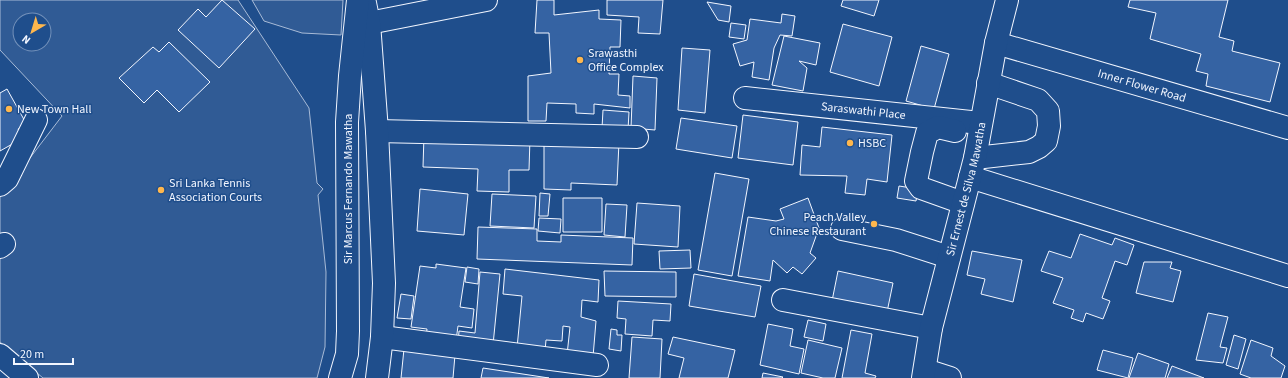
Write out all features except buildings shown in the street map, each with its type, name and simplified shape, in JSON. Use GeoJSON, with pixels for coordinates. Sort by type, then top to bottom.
{"type":"FeatureCollection","features":[{"type":"Feature","properties":{"kind":"main road","name":"Sir Marcus Fernando Mawatha"},"geometry":{"type":"LineString","coordinates":[[340,378],[347,354],[347,122],[358,0]]}},
{"type":"Feature","properties":{"kind":"main road"},"geometry":{"type":"LineString","coordinates":[[365,0],[369,23],[377,131],[384,283],[382,337],[377,378]]}},
{"type":"Feature","properties":{"kind":"main road"},"geometry":{"type":"LineString","coordinates":[[369,23],[486,0]]}},
{"type":"Feature","properties":{"kind":"main road","name":"Sir Ernest de Silva Mawatha"},"geometry":{"type":"LineString","coordinates":[[924,374],[931,328],[972,168],[996,43],[1007,0]]}},
{"type":"Feature","properties":{"kind":"main road","name":"Inner Flower Road"},"geometry":{"type":"LineString","coordinates":[[996,43],[1288,128]]}},
{"type":"Feature","properties":{"kind":"main road"},"geometry":{"type":"LineString","coordinates":[[972,168],[1030,152],[1046,141],[1049,126],[1048,111],[1038,100],[988,83]]}},
{"type":"Feature","properties":{"kind":"main road","name":"Saraswathi Place"},"geometry":{"type":"LineString","coordinates":[[745,98],[979,129]]}},
{"type":"Feature","properties":{"kind":"main road"},"geometry":{"type":"LineString","coordinates":[[0,186],[7,179],[36,120]]}},
{"type":"Feature","properties":{"kind":"main road"},"geometry":{"type":"LineString","coordinates":[[963,203],[921,188],[916,181],[922,152],[927,132],[938,127],[979,129]]}},
{"type":"Feature","properties":{"kind":"main road"},"geometry":{"type":"LineString","coordinates":[[377,131],[637,136]]}},
{"type":"Feature","properties":{"kind":"main road"},"geometry":{"type":"LineString","coordinates":[[972,168],[1288,276]]}},
{"type":"Feature","properties":{"kind":"main road"},"geometry":{"type":"LineString","coordinates":[[842,228],[896,240],[949,257]]}},
{"type":"Feature","properties":{"kind":"main road"},"geometry":{"type":"LineString","coordinates":[[783,300],[931,328]]}},
{"type":"Feature","properties":{"kind":"main road"},"geometry":{"type":"LineString","coordinates":[[382,337],[597,365]]}},
{"type":"Feature","properties":{"kind":"main road"},"geometry":{"type":"LineString","coordinates":[[0,355],[27,378]]}},
{"type":"Feature","properties":{"kind":"main road"},"geometry":{"type":"LineString","coordinates":[[924,374],[950,378]]}},
{"type":"Feature","properties":{"kind":"shaded area","name":"Sri Lanka Tennis Association Courts"},"geometry":{"type":"Polygon","coordinates":[[[0,0],[238,0],[309,108],[317,183],[323,189],[318,195],[326,272],[325,347],[317,378],[43,378],[0,342],[0,193],[7,188],[62,116],[0,50],[0,0]]]}},
{"type":"Feature","properties":{"kind":"shaded area"},"geometry":{"type":"Polygon","coordinates":[[[252,0],[343,0],[341,35],[302,33],[264,21],[252,0]]]}},
{"type":"Feature","properties":{"kind":"place","name":"Srawasthi Office Complex"},"geometry":{"type":"Point","coordinates":[580,60]}},
{"type":"Feature","properties":{"kind":"place","name":"New Town Hall"},"geometry":{"type":"Point","coordinates":[9,109]}},
{"type":"Feature","properties":{"kind":"place","name":"HSBC"},"geometry":{"type":"Point","coordinates":[850,143]}},
{"type":"Feature","properties":{"kind":"place","name":"Sri Lanka Tennis Association Courts"},"geometry":{"type":"Point","coordinates":[161,190]}},
{"type":"Feature","properties":{"kind":"place","name":"Peach Valley Chinese Restaurant"},"geometry":{"type":"Point","coordinates":[874,224]}}]}
